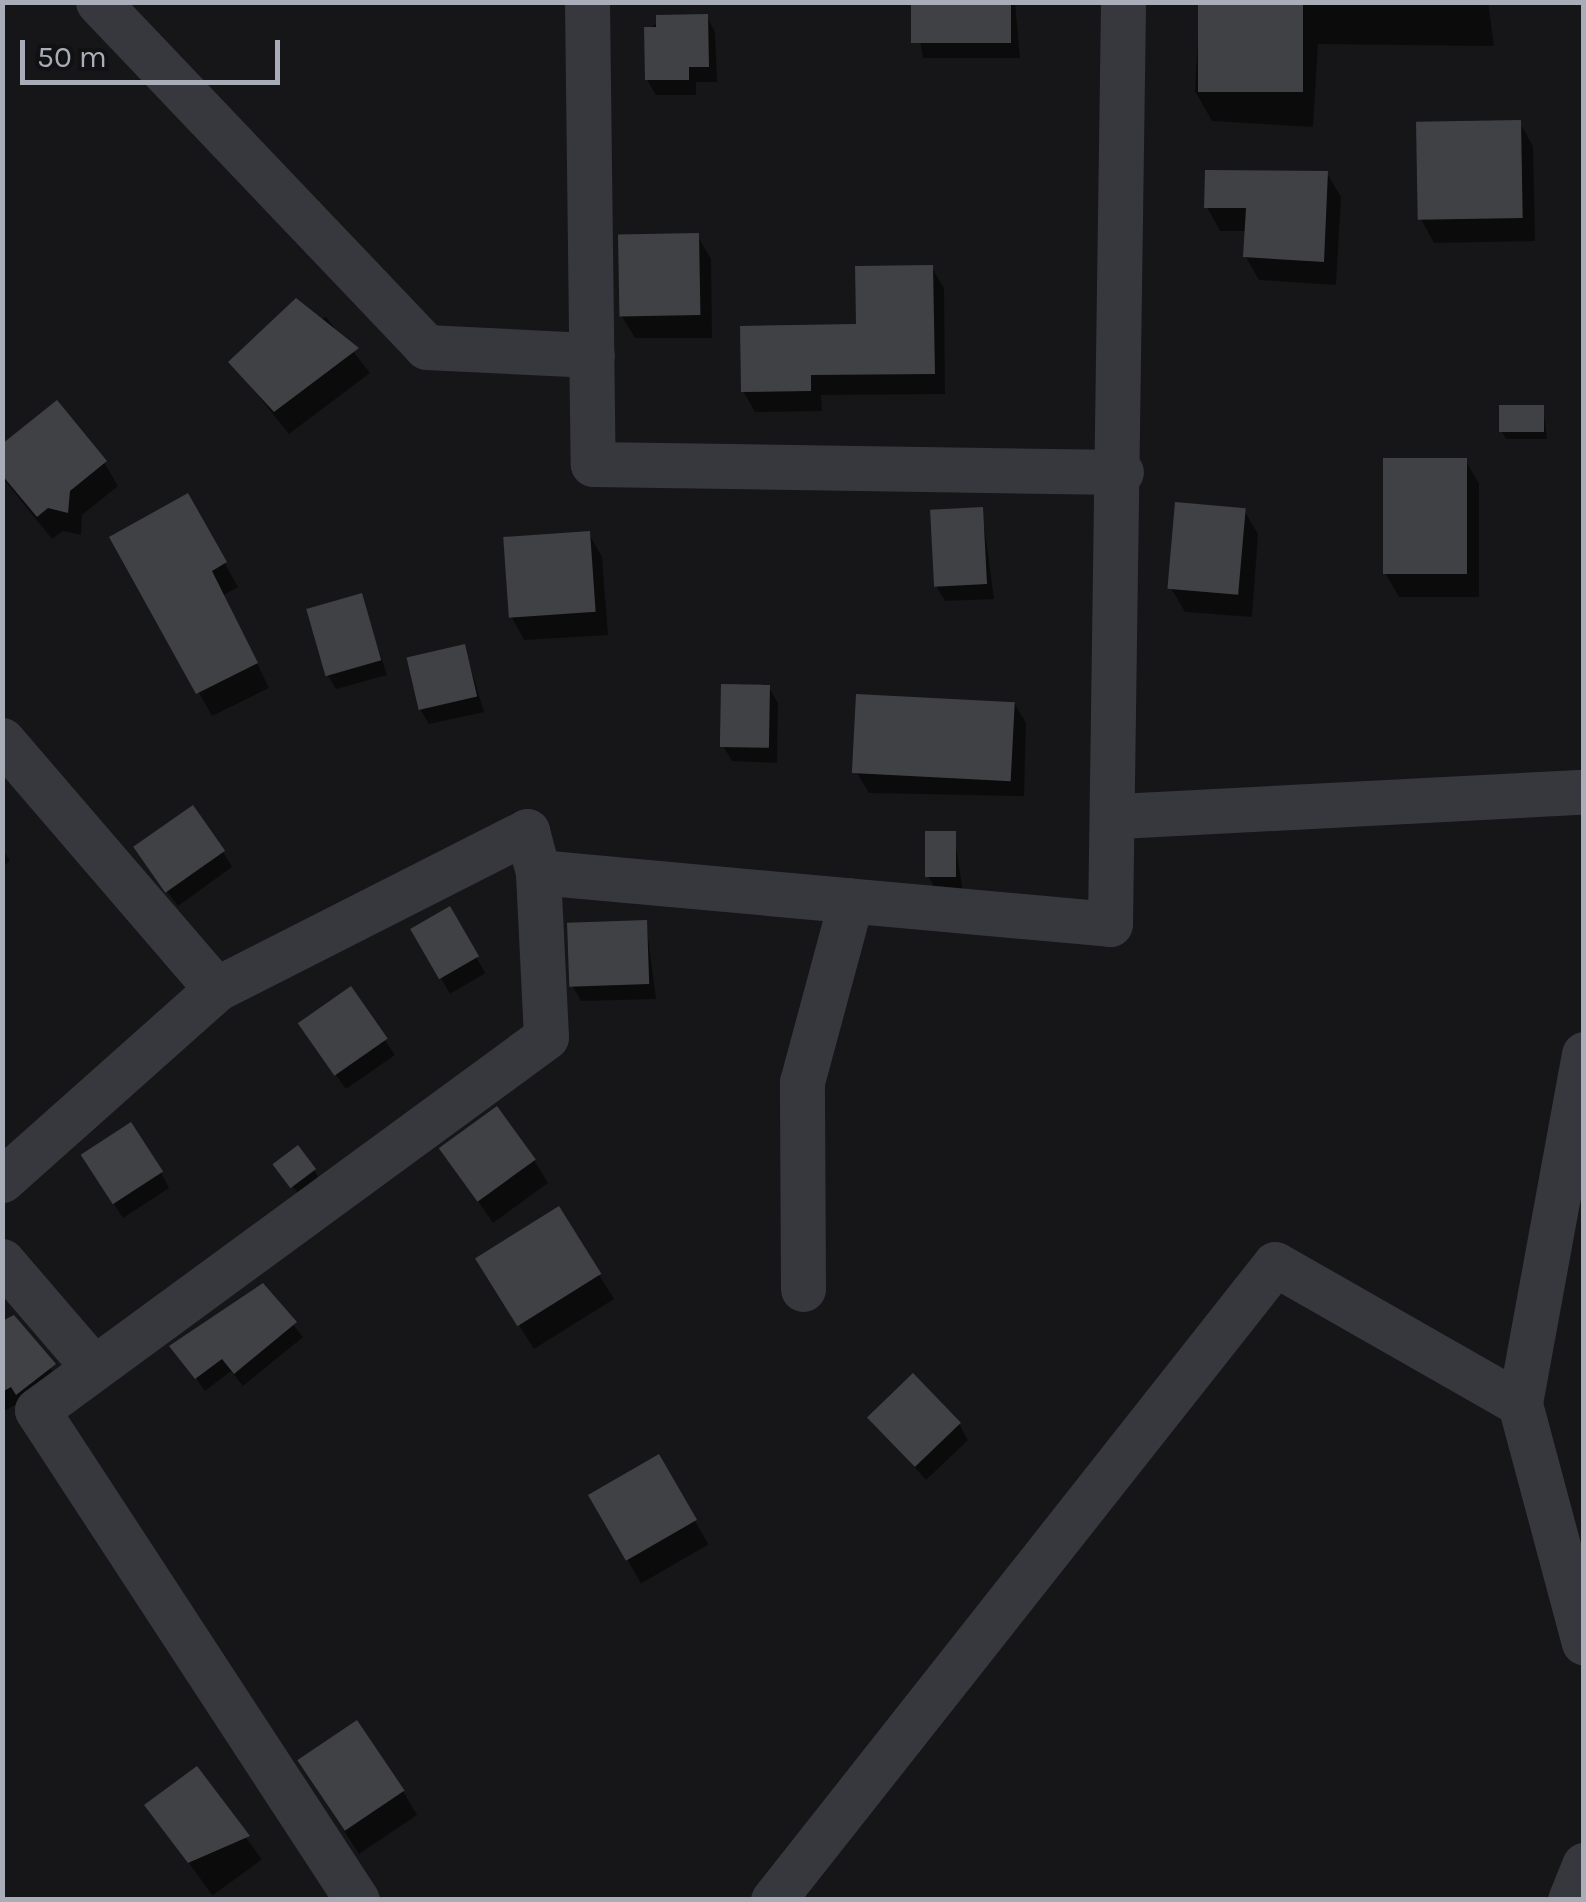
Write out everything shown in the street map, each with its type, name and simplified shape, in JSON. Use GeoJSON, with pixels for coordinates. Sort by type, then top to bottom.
{"type":"FeatureCollection","features":[{"type":"Feature","properties":{"kind":"street"},"geometry":{"type":"LineString","coordinates":[[98,2],[426,347],[592,355]]}},
{"type":"Feature","properties":{"kind":"street"},"geometry":{"type":"LineString","coordinates":[[587,2],[593,464],[1121,472]]}},
{"type":"Feature","properties":{"kind":"street"},"geometry":{"type":"LineString","coordinates":[[538,872],[1110,924],[1119,816],[1124,2]]}},
{"type":"Feature","properties":{"kind":"street"},"geometry":{"type":"LineString","coordinates":[[2,740],[216,988]]}},
{"type":"Feature","properties":{"kind":"street"},"geometry":{"type":"LineString","coordinates":[[1119,816],[1584,792]]}},
{"type":"Feature","properties":{"kind":"street"},"geometry":{"type":"LineString","coordinates":[[2,1180],[216,988],[527,830],[538,872],[546,1037],[37,1410],[357,1900]]}},
{"type":"Feature","properties":{"kind":"street"},"geometry":{"type":"LineString","coordinates":[[803,1289],[802,1082],[852,900]]}},
{"type":"Feature","properties":{"kind":"street"},"geometry":{"type":"LineString","coordinates":[[1584,1054],[1520,1404],[1584,1643]]}},
{"type":"Feature","properties":{"kind":"street"},"geometry":{"type":"LineString","coordinates":[[2,1261],[94,1368]]}},
{"type":"Feature","properties":{"kind":"street"},"geometry":{"type":"LineString","coordinates":[[773,1900],[1275,1264],[1520,1404]]}},
{"type":"Feature","properties":{"kind":"street"},"geometry":{"type":"LineString","coordinates":[[1570,1900],[1584,1865]]}},
{"type":"Feature","properties":{"kind":"building"},"geometry":{"type":"Polygon","coordinates":[[[911,2],[1011,2],[1011,43],[911,43],[911,2]]]}},
{"type":"Feature","properties":{"kind":"building"},"geometry":{"type":"Polygon","coordinates":[[[1198,2],[1303,2],[1303,92],[1198,92],[1198,2]]]}},
{"type":"Feature","properties":{"kind":"building"},"geometry":{"type":"Polygon","coordinates":[[[708,14],[709,67],[689,67],[689,80],[645,80],[644,27],[656,27],[656,15],[708,14]]]}},
{"type":"Feature","properties":{"kind":"building"},"geometry":{"type":"Polygon","coordinates":[[[1521,120],[1523,218],[1418,220],[1416,122],[1521,120]]]}},
{"type":"Feature","properties":{"kind":"building"},"geometry":{"type":"Polygon","coordinates":[[[1205,170],[1328,171],[1324,262],[1243,257],[1246,208],[1204,208],[1205,170]]]}},
{"type":"Feature","properties":{"kind":"building"},"geometry":{"type":"Polygon","coordinates":[[[699,233],[700,315],[619,316],[618,234],[699,233]]]}},
{"type":"Feature","properties":{"kind":"building"},"geometry":{"type":"Polygon","coordinates":[[[933,265],[935,374],[811,375],[811,391],[741,392],[740,326],[856,324],[855,266],[933,265]]]}},
{"type":"Feature","properties":{"kind":"building"},"geometry":{"type":"Polygon","coordinates":[[[296,298],[359,348],[274,412],[228,362],[296,298]]]}},
{"type":"Feature","properties":{"kind":"building"},"geometry":{"type":"Polygon","coordinates":[[[57,400],[107,461],[70,491],[68,513],[48,508],[37,517],[2,475],[2,444],[57,400]]]}},
{"type":"Feature","properties":{"kind":"building"},"geometry":{"type":"Polygon","coordinates":[[[1499,405],[1544,405],[1544,432],[1499,432],[1499,405]]]}},
{"type":"Feature","properties":{"kind":"building"},"geometry":{"type":"Polygon","coordinates":[[[1383,458],[1467,458],[1467,574],[1383,574],[1383,458]]]}},
{"type":"Feature","properties":{"kind":"building"},"geometry":{"type":"Polygon","coordinates":[[[188,493],[227,562],[212,571],[258,663],[196,694],[109,537],[188,493]]]}},
{"type":"Feature","properties":{"kind":"building"},"geometry":{"type":"Polygon","coordinates":[[[1175,502],[1246,508],[1238,595],[1167,589],[1175,502]]]}},
{"type":"Feature","properties":{"kind":"building"},"geometry":{"type":"Polygon","coordinates":[[[983,507],[987,584],[934,587],[930,510],[983,507]]]}},
{"type":"Feature","properties":{"kind":"building"},"geometry":{"type":"Polygon","coordinates":[[[590,531],[596,612],[509,618],[503,537],[590,531]]]}},
{"type":"Feature","properties":{"kind":"building"},"geometry":{"type":"Polygon","coordinates":[[[362,593],[381,660],[326,676],[306,609],[362,593]]]}},
{"type":"Feature","properties":{"kind":"building"},"geometry":{"type":"Polygon","coordinates":[[[465,644],[477,697],[419,710],[407,657],[465,644]]]}},
{"type":"Feature","properties":{"kind":"building"},"geometry":{"type":"Polygon","coordinates":[[[721,684],[770,685],[769,748],[720,747],[721,684]]]}},
{"type":"Feature","properties":{"kind":"building"},"geometry":{"type":"Polygon","coordinates":[[[856,694],[1015,702],[1011,781],[852,773],[856,694]]]}},
{"type":"Feature","properties":{"kind":"building"},"geometry":{"type":"Polygon","coordinates":[[[193,805],[225,851],[165,893],[133,847],[193,805]]]}},
{"type":"Feature","properties":{"kind":"building"},"geometry":{"type":"Polygon","coordinates":[[[925,831],[956,831],[956,877],[925,877],[925,831]]]}},
{"type":"Feature","properties":{"kind":"building"},"geometry":{"type":"Polygon","coordinates":[[[450,906],[479,956],[439,979],[410,929],[450,906]]]}},
{"type":"Feature","properties":{"kind":"building"},"geometry":{"type":"Polygon","coordinates":[[[647,920],[649,984],[569,987],[567,923],[647,920]]]}},
{"type":"Feature","properties":{"kind":"building"},"geometry":{"type":"Polygon","coordinates":[[[351,986],[388,1038],[334,1076],[298,1023],[351,986]]]}},
{"type":"Feature","properties":{"kind":"building"},"geometry":{"type":"Polygon","coordinates":[[[497,1106],[536,1159],[478,1202],[439,1148],[497,1106]]]}},
{"type":"Feature","properties":{"kind":"building"},"geometry":{"type":"Polygon","coordinates":[[[131,1122],[163,1171],[113,1204],[81,1155],[131,1122]]]}},
{"type":"Feature","properties":{"kind":"building"},"geometry":{"type":"Polygon","coordinates":[[[298,1145],[316,1169],[290,1188],[272,1164],[298,1145]]]}},
{"type":"Feature","properties":{"kind":"building"},"geometry":{"type":"Polygon","coordinates":[[[559,1206],[601,1274],[517,1326],[475,1258],[559,1206]]]}},
{"type":"Feature","properties":{"kind":"building"},"geometry":{"type":"Polygon","coordinates":[[[263,1283],[297,1322],[234,1374],[222,1359],[195,1379],[169,1346],[263,1283]]]}},
{"type":"Feature","properties":{"kind":"building"},"geometry":{"type":"Polygon","coordinates":[[[14,1315],[56,1364],[16,1395],[11,1387],[2,1392],[2,1321],[14,1315]]]}},
{"type":"Feature","properties":{"kind":"building"},"geometry":{"type":"Polygon","coordinates":[[[913,1373],[961,1423],[915,1467],[867,1417],[913,1373]]]}},
{"type":"Feature","properties":{"kind":"building"},"geometry":{"type":"Polygon","coordinates":[[[659,1454],[697,1520],[626,1561],[588,1495],[659,1454]]]}},
{"type":"Feature","properties":{"kind":"building"},"geometry":{"type":"Polygon","coordinates":[[[357,1720],[405,1790],[345,1831],[297,1760],[357,1720]]]}},
{"type":"Feature","properties":{"kind":"building"},"geometry":{"type":"Polygon","coordinates":[[[197,1766],[250,1836],[188,1863],[144,1805],[197,1766]]]}}]}
